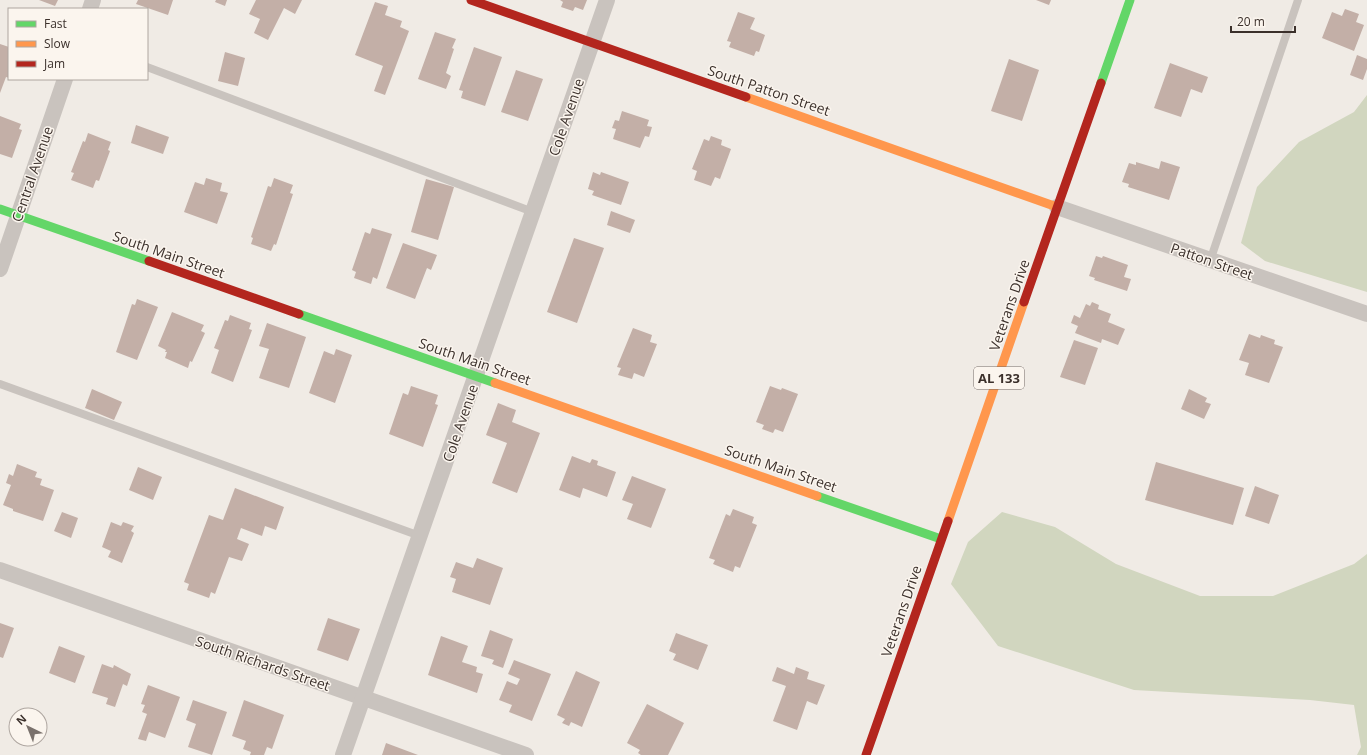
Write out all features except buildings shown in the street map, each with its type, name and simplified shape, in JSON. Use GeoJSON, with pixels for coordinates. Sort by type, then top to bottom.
{"type":"FeatureCollection","features":[{"type":"Feature","properties":{"kind":"street","name":"South Patton Street"},"geometry":{"type":"LineString","coordinates":[[471,0],[1057,207]]}},
{"type":"Feature","properties":{"kind":"street","name":"Cole Avenue"},"geometry":{"type":"LineString","coordinates":[[343,755],[607,0]]}},
{"type":"Feature","properties":{"kind":"street","name":"Veterans Drive"},"geometry":{"type":"LineString","coordinates":[[866,755],[1130,0]]}},
{"type":"Feature","properties":{"kind":"street","name":"Central Avenue"},"geometry":{"type":"LineString","coordinates":[[0,270],[65,80]]}},
{"type":"Feature","properties":{"kind":"street","name":"Patton Street"},"geometry":{"type":"LineString","coordinates":[[1057,207],[1367,314]]}},
{"type":"Feature","properties":{"kind":"street","name":"South Main Street"},"geometry":{"type":"LineString","coordinates":[[0,209],[941,539]]}},
{"type":"Feature","properties":{"kind":"street","name":"South Richards Street"},"geometry":{"type":"LineString","coordinates":[[0,570],[526,755]]}},
{"type":"Feature","properties":{"kind":"lane"},"geometry":{"type":"LineString","coordinates":[[1210,261],[1298,0]]}},
{"type":"Feature","properties":{"kind":"lane"},"geometry":{"type":"LineString","coordinates":[[148,67],[533,212]]}},
{"type":"Feature","properties":{"kind":"lane"},"geometry":{"type":"LineString","coordinates":[[0,384],[420,536]]}},
{"type":"Feature","properties":{"kind":"green space"},"geometry":{"type":"Polygon","coordinates":[[[1367,95],[1367,292],[1265,261],[1241,243],[1257,187],[1299,142],[1354,112],[1367,95]]]}},
{"type":"Feature","properties":{"kind":"green space"},"geometry":{"type":"Polygon","coordinates":[[[1002,512],[1055,527],[1116,564],[1200,596],[1273,596],[1354,564],[1367,554],[1367,755],[1357,755],[1361,747],[1354,705],[1310,700],[1134,690],[998,646],[951,584],[968,542],[1002,512]]]}},
{"type":"Feature","properties":{"kind":"traffic: fast"},"geometry":{"type":"LineString","coordinates":[[1101,83],[1130,0]]}},
{"type":"Feature","properties":{"kind":"traffic: fast"},"geometry":{"type":"LineString","coordinates":[[0,209],[149,261]]}},
{"type":"Feature","properties":{"kind":"traffic: fast"},"geometry":{"type":"LineString","coordinates":[[299,314],[495,383]]}},
{"type":"Feature","properties":{"kind":"traffic: fast"},"geometry":{"type":"LineString","coordinates":[[817,496],[941,539]]}},
{"type":"Feature","properties":{"kind":"traffic: slow"},"geometry":{"type":"LineString","coordinates":[[746,97],[1057,207]]}},
{"type":"Feature","properties":{"kind":"traffic: slow"},"geometry":{"type":"LineString","coordinates":[[948,521],[1024,302]]}},
{"type":"Feature","properties":{"kind":"traffic: slow"},"geometry":{"type":"LineString","coordinates":[[495,383],[817,496]]}},
{"type":"Feature","properties":{"kind":"traffic: jam"},"geometry":{"type":"LineString","coordinates":[[471,0],[746,97]]}},
{"type":"Feature","properties":{"kind":"traffic: jam"},"geometry":{"type":"LineString","coordinates":[[1024,302],[1101,83]]}},
{"type":"Feature","properties":{"kind":"traffic: jam"},"geometry":{"type":"LineString","coordinates":[[149,261],[299,314]]}},
{"type":"Feature","properties":{"kind":"traffic: jam"},"geometry":{"type":"LineString","coordinates":[[866,755],[948,521]]}}]}
